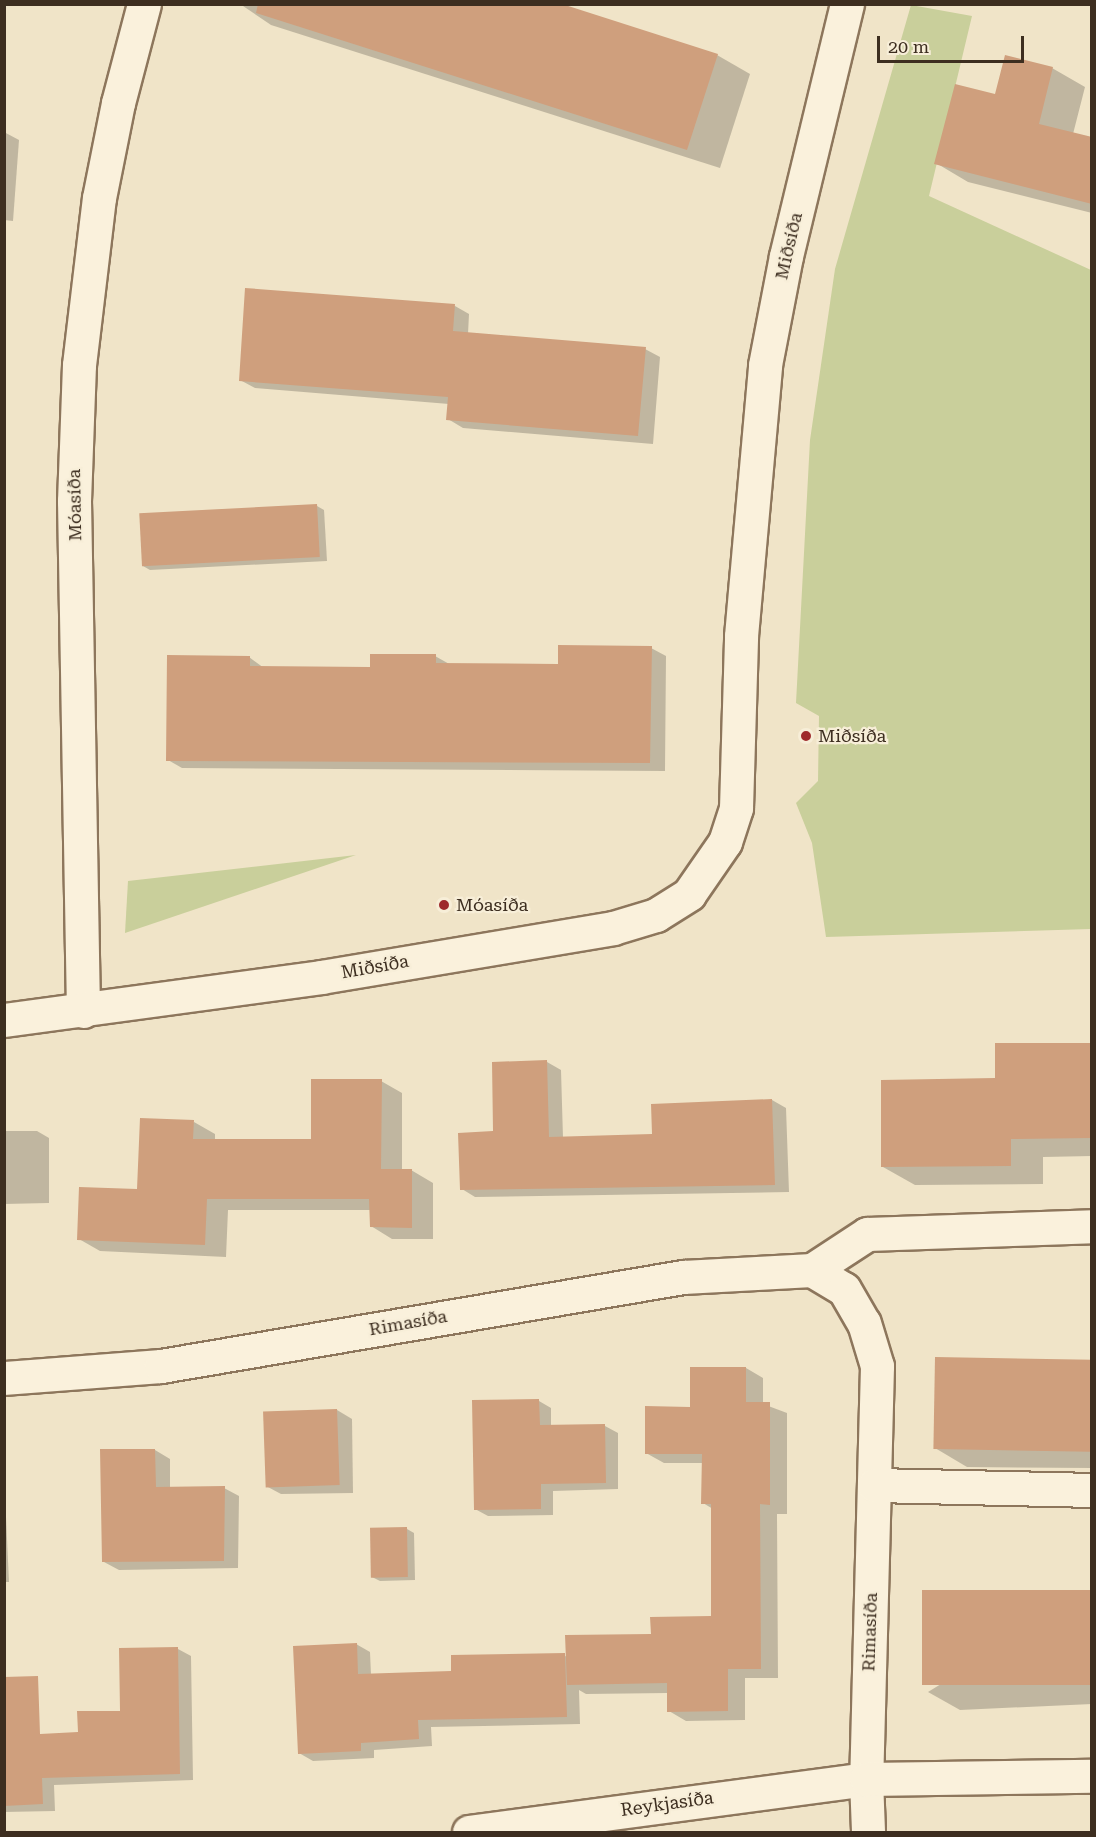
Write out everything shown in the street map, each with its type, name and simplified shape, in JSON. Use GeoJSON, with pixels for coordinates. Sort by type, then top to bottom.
{"type":"FeatureCollection","features":[{"type":"Feature","properties":{"kind":"street","name":"Móasíða"},"geometry":{"type":"LineString","coordinates":[[83,1011],[74,501],[79,365],[99,198],[118,103],[144,4]]}},
{"type":"Feature","properties":{"kind":"street","name":"Miðsíða"},"geometry":{"type":"LineString","coordinates":[[4,1020],[321,977],[613,928],[656,915],[689,894],[725,842],[736,808],[741,636],[765,365],[786,256],[847,4]]}},
{"type":"Feature","properties":{"kind":"street"},"geometry":{"type":"LineString","coordinates":[[812,1270],[867,1234],[1092,1226]]}},
{"type":"Feature","properties":{"kind":"street","name":"Rimasíða"},"geometry":{"type":"LineString","coordinates":[[4,1378],[161,1366],[683,1277],[812,1270],[844,1289],[864,1323],[873,1356],[873,1485],[866,1779],[868,1833]]}},
{"type":"Feature","properties":{"kind":"street"},"geometry":{"type":"LineString","coordinates":[[873,1485],[1092,1490]]}},
{"type":"Feature","properties":{"kind":"street"},"geometry":{"type":"LineString","coordinates":[[866,1779],[1092,1776]]}},
{"type":"Feature","properties":{"kind":"street","name":"Reykjasíða"},"geometry":{"type":"LineString","coordinates":[[469,1833],[866,1779]]}},
{"type":"Feature","properties":{"kind":"green space"},"geometry":{"type":"Polygon","coordinates":[[[911,5],[972,16],[929,196],[1091,270],[1091,929],[826,937],[812,843],[796,803],[818,781],[819,716],[796,703],[810,440],[835,269],[911,5]]]}},
{"type":"Feature","properties":{"kind":"green space"},"geometry":{"type":"Polygon","coordinates":[[[356,855],[125,933],[128,881],[356,855]]]}},
{"type":"Feature","properties":{"kind":"building"},"geometry":{"type":"Polygon","coordinates":[[[258,4],[562,4],[718,54],[687,150],[256,13],[258,4]]]}},
{"type":"Feature","properties":{"kind":"building"},"geometry":{"type":"Polygon","coordinates":[[[1005,55],[1053,67],[1039,124],[1092,137],[1092,204],[934,164],[955,84],[995,94],[1005,55]]]}},
{"type":"Feature","properties":{"kind":"building"},"geometry":{"type":"Polygon","coordinates":[[[245,288],[455,304],[453,331],[646,347],[638,436],[446,420],[448,397],[239,381],[245,288]]]}},
{"type":"Feature","properties":{"kind":"building"},"geometry":{"type":"Polygon","coordinates":[[[317,504],[320,557],[142,566],[139,513],[317,504]]]}},
{"type":"Feature","properties":{"kind":"building"},"geometry":{"type":"Polygon","coordinates":[[[558,645],[652,646],[650,763],[166,761],[167,655],[250,656],[250,666],[370,667],[370,654],[436,654],[436,663],[558,664],[558,645]]]}},
{"type":"Feature","properties":{"kind":"building"},"geometry":{"type":"Polygon","coordinates":[[[995,1043],[1092,1043],[1092,1138],[1011,1139],[1011,1166],[881,1167],[881,1080],[995,1078],[995,1043]]]}},
{"type":"Feature","properties":{"kind":"building"},"geometry":{"type":"Polygon","coordinates":[[[547,1060],[549,1137],[652,1134],[651,1104],[772,1099],[775,1185],[460,1190],[458,1133],[493,1131],[492,1062],[547,1060]]]}},
{"type":"Feature","properties":{"kind":"building"},"geometry":{"type":"Polygon","coordinates":[[[311,1079],[382,1079],[381,1169],[412,1169],[412,1228],[370,1227],[369,1199],[207,1199],[205,1245],[77,1240],[79,1187],[137,1189],[140,1118],[194,1120],[193,1139],[311,1139],[311,1079]]]}},
{"type":"Feature","properties":{"kind":"building"},"geometry":{"type":"Polygon","coordinates":[[[935,1357],[1092,1360],[1090,1452],[933,1449],[935,1357]]]}},
{"type":"Feature","properties":{"kind":"building"},"geometry":{"type":"Polygon","coordinates":[[[690,1367],[746,1367],[746,1402],[770,1402],[770,1505],[760,1504],[761,1669],[728,1669],[728,1711],[667,1712],[667,1683],[567,1685],[565,1635],[651,1634],[650,1617],[711,1616],[711,1504],[701,1504],[702,1454],[645,1454],[645,1406],[690,1407],[690,1367]]]}},
{"type":"Feature","properties":{"kind":"building"},"geometry":{"type":"Polygon","coordinates":[[[539,1399],[540,1425],[605,1424],[606,1483],[541,1484],[541,1509],[474,1510],[472,1400],[539,1399]]]}},
{"type":"Feature","properties":{"kind":"building"},"geometry":{"type":"Polygon","coordinates":[[[337,1409],[340,1485],[266,1488],[263,1412],[337,1409]]]}},
{"type":"Feature","properties":{"kind":"building"},"geometry":{"type":"Polygon","coordinates":[[[100,1449],[155,1449],[156,1487],[225,1486],[224,1561],[102,1562],[100,1449]]]}},
{"type":"Feature","properties":{"kind":"building"},"geometry":{"type":"Polygon","coordinates":[[[407,1527],[408,1577],[371,1578],[370,1528],[407,1527]]]}},
{"type":"Feature","properties":{"kind":"building"},"geometry":{"type":"Polygon","coordinates":[[[922,1590],[1092,1590],[1092,1685],[922,1685],[922,1590]]]}},
{"type":"Feature","properties":{"kind":"building"},"geometry":{"type":"Polygon","coordinates":[[[357,1643],[358,1674],[451,1671],[451,1655],[565,1653],[567,1717],[418,1720],[419,1739],[361,1743],[361,1751],[298,1754],[293,1646],[357,1643]]]}},
{"type":"Feature","properties":{"kind":"building"},"geometry":{"type":"Polygon","coordinates":[[[178,1647],[180,1774],[42,1778],[43,1804],[4,1806],[4,1677],[38,1676],[40,1734],[78,1732],[77,1711],[120,1711],[119,1648],[178,1647]]]}},
{"type":"Feature","properties":{"kind":"place","name":"Miðsíða"},"geometry":{"type":"Point","coordinates":[806,736]}},
{"type":"Feature","properties":{"kind":"place","name":"Móasíða"},"geometry":{"type":"Point","coordinates":[444,905]}}]}
